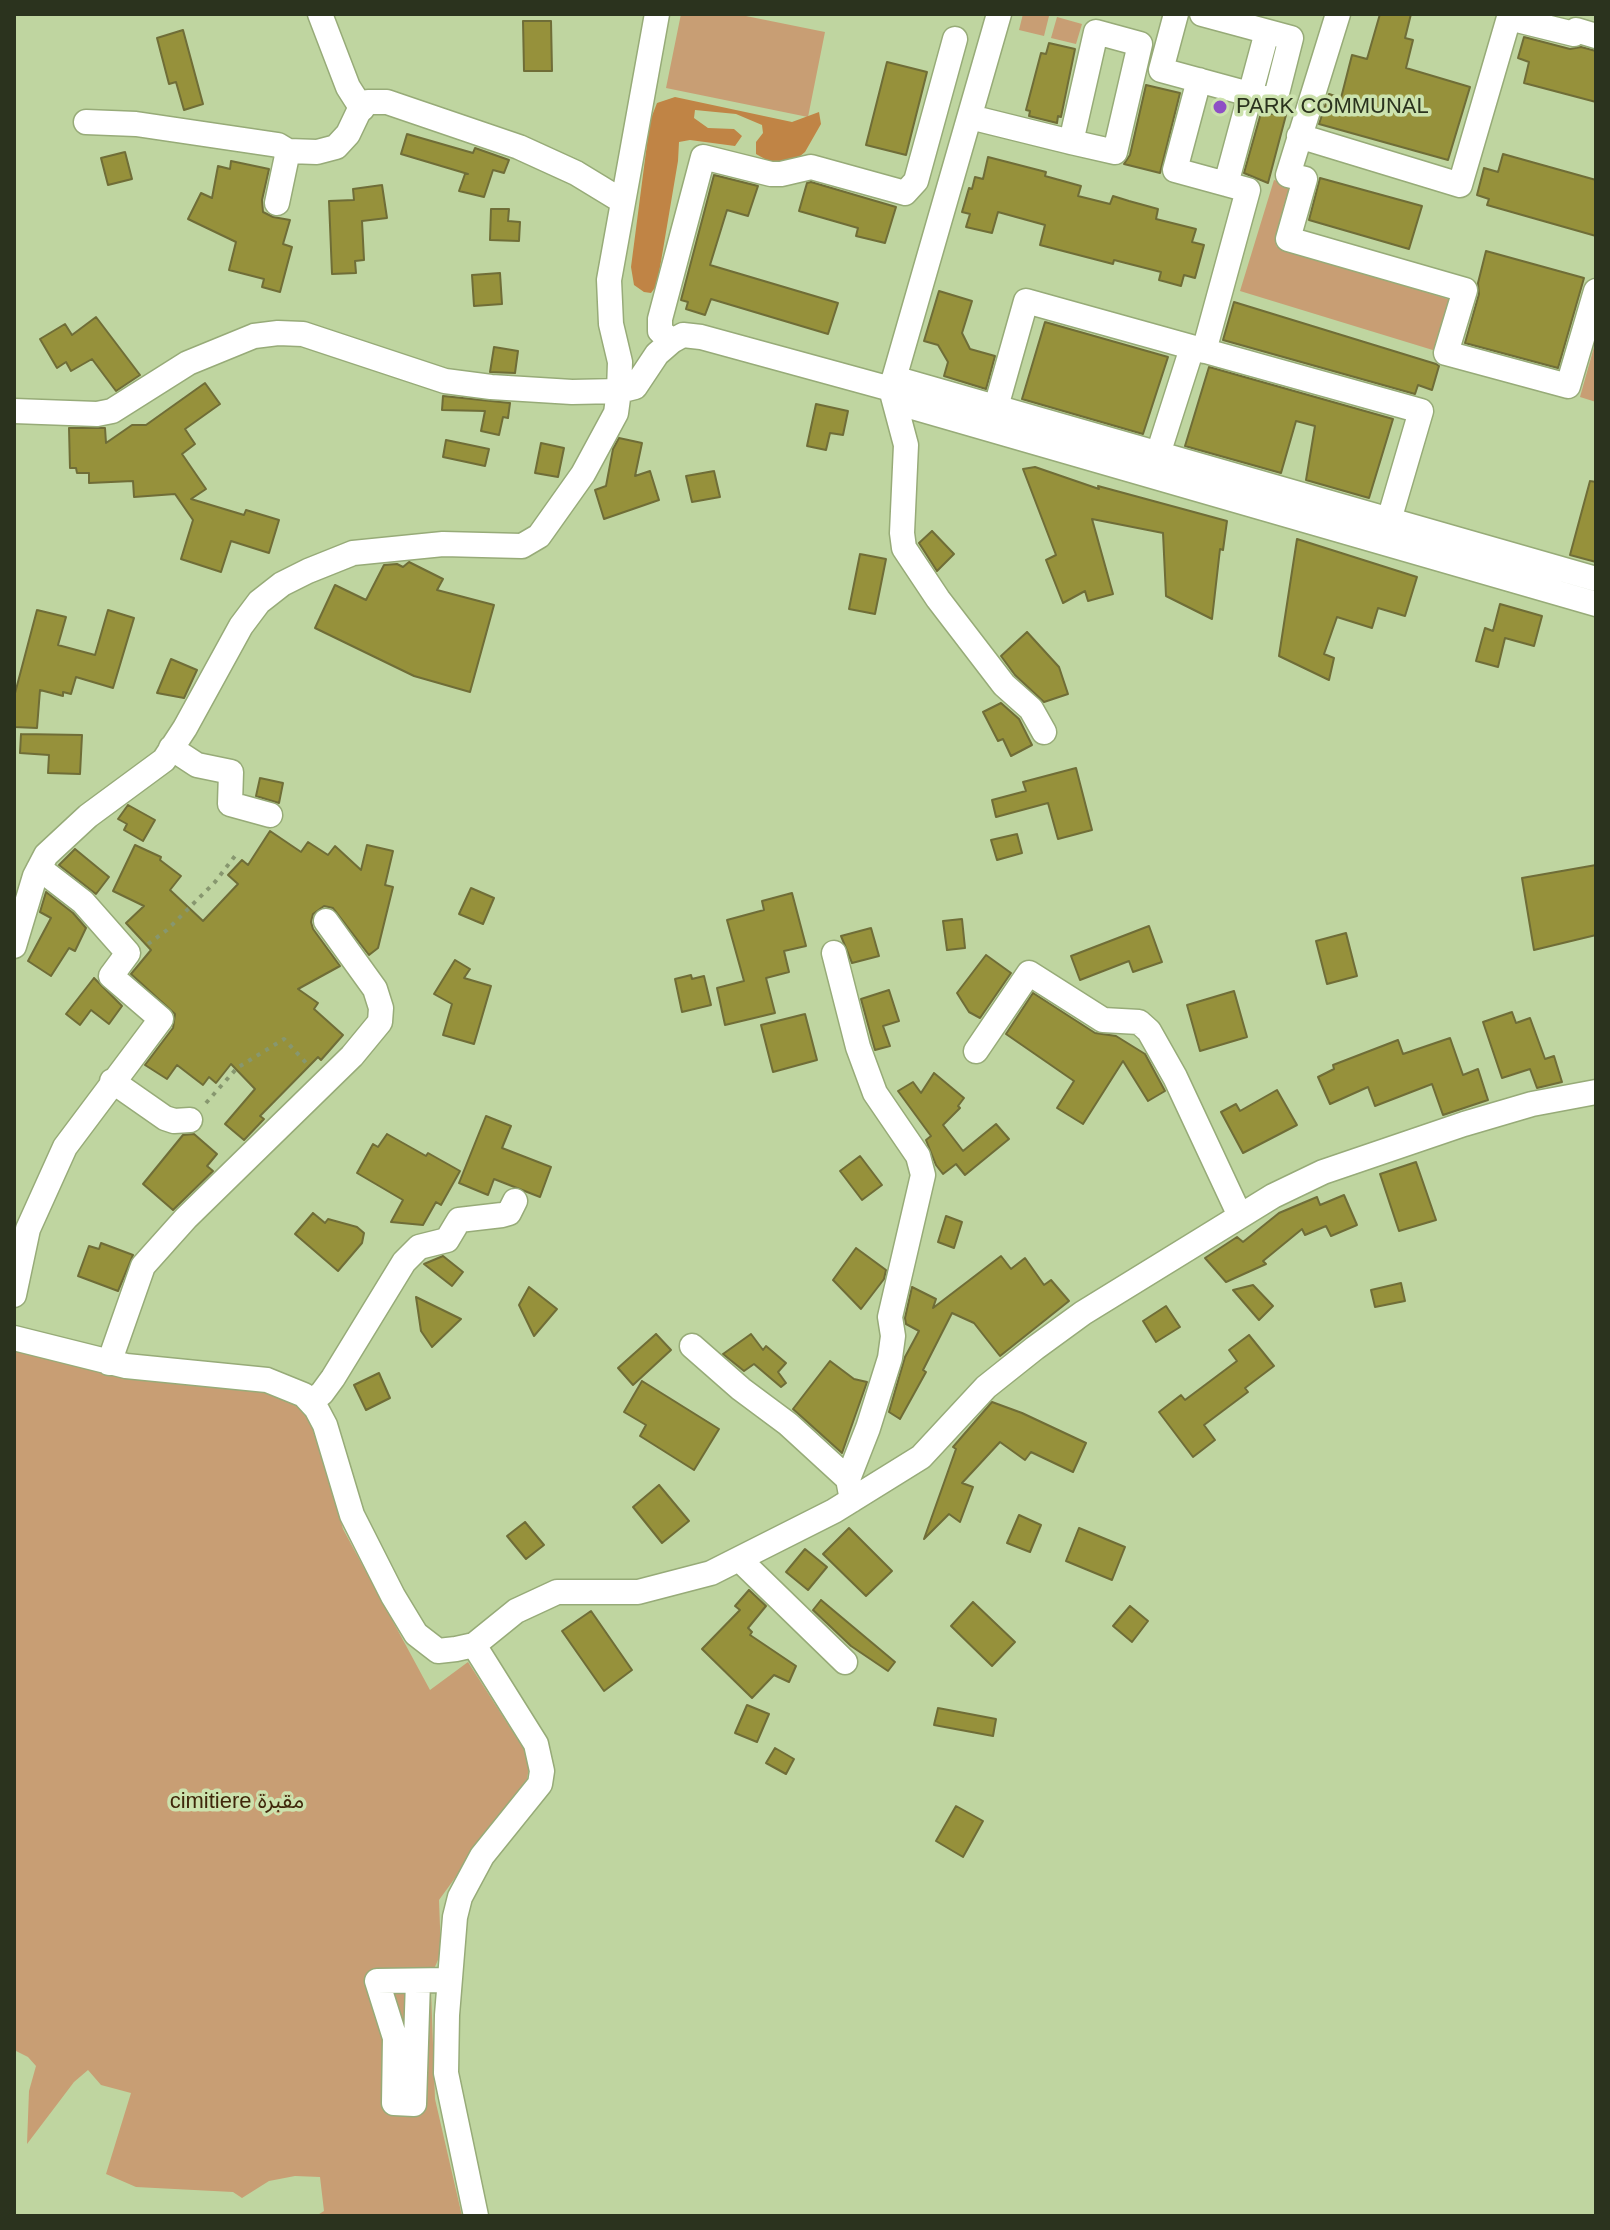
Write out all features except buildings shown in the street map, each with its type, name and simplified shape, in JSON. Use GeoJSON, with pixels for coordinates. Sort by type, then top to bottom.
{"type":"FeatureCollection","features":[{"type":"Feature","properties":{"kind":"street"},"geometry":{"type":"LineString","coordinates":[[320,14],[348,87],[362,109]]}},
{"type":"Feature","properties":{"kind":"street"},"geometry":{"type":"LineString","coordinates":[[14,946],[46,855],[164,760],[241,626],[259,602],[282,584],[353,553],[443,544],[522,546],[539,536],[583,474],[616,413],[620,362],[611,324],[609,280],[657,14]]}},
{"type":"Feature","properties":{"kind":"street"},"geometry":{"type":"LineString","coordinates":[[999,14],[893,388],[906,445],[904,548],[938,599],[1004,685],[1031,709],[1044,732]]}},
{"type":"Feature","properties":{"kind":"street"},"geometry":{"type":"LineString","coordinates":[[1176,14],[1161,70],[1251,94]]}},
{"type":"Feature","properties":{"kind":"street"},"geometry":{"type":"LineString","coordinates":[[1202,14],[1267,32],[1226,184]]}},
{"type":"Feature","properties":{"kind":"street"},"geometry":{"type":"LineString","coordinates":[[1338,14],[1288,175],[1305,179],[1288,239],[1465,290],[1446,353],[1568,386],[1596,291]]}},
{"type":"Feature","properties":{"kind":"street"},"geometry":{"type":"LineString","coordinates":[[1299,136],[1460,185],[1510,16],[1574,34],[1576,30],[1596,36]]}},
{"type":"Feature","properties":{"kind":"street"},"geometry":{"type":"LineString","coordinates":[[970,117],[1071,142],[1115,152],[1140,44],[1096,32],[1071,142]]}},
{"type":"Feature","properties":{"kind":"street"},"geometry":{"type":"LineString","coordinates":[[672,341],[660,331],[660,319],[703,157],[771,174],[811,167],[905,193],[916,181],[955,39]]}},
{"type":"Feature","properties":{"kind":"street"},"geometry":{"type":"LineString","coordinates":[[1158,454],[1198,349],[1248,190],[1175,170],[1199,80]]}},
{"type":"Feature","properties":{"kind":"street"},"geometry":{"type":"LineString","coordinates":[[86,122],[136,124],[278,145],[288,151],[317,152],[336,147],[368,102],[387,102],[519,147],[576,173],[622,201]]}},
{"type":"Feature","properties":{"kind":"street"},"geometry":{"type":"LineString","coordinates":[[277,203],[288,151]]}},
{"type":"Feature","properties":{"kind":"street"},"geometry":{"type":"LineString","coordinates":[[996,407],[1026,301],[1421,411],[1389,520]]}},
{"type":"Feature","properties":{"kind":"street"},"geometry":{"type":"LineString","coordinates":[[14,411],[97,414],[112,411],[188,363],[254,336],[278,333],[303,334],[445,381],[524,390],[619,391],[635,387],[657,354],[683,335],[701,337],[893,388],[996,407],[1596,579]]}},
{"type":"Feature","properties":{"kind":"street"},"geometry":{"type":"LineString","coordinates":[[893,388],[916,408],[1596,604]]}},
{"type":"Feature","properties":{"kind":"street"},"geometry":{"type":"LineString","coordinates":[[171,748],[197,765],[231,772],[230,804],[270,815]]}},
{"type":"Feature","properties":{"kind":"street"},"geometry":{"type":"LineString","coordinates":[[14,1295],[28,1229],[65,1147],[161,1019],[111,976],[128,953],[83,902],[39,868]]}},
{"type":"Feature","properties":{"kind":"street"},"geometry":{"type":"LineString","coordinates":[[109,1363],[143,1266],[186,1218],[370,1036],[380,1022],[381,1008],[375,989],[326,921]]}},
{"type":"Feature","properties":{"kind":"street"},"geometry":{"type":"LineString","coordinates":[[834,953],[858,1047],[875,1093],[918,1156],[923,1175],[890,1317],[893,1336],[890,1358],[850,1490]]}},
{"type":"Feature","properties":{"kind":"street"},"geometry":{"type":"LineString","coordinates":[[976,1051],[1029,973],[1103,1020],[1139,1022],[1149,1031],[1175,1077],[1240,1216]]}},
{"type":"Feature","properties":{"kind":"street"},"geometry":{"type":"LineString","coordinates":[[112,1081],[165,1118],[190,1120]]}},
{"type":"Feature","properties":{"kind":"street"},"geometry":{"type":"LineString","coordinates":[[14,1338],[109,1363],[267,1380],[286,1385],[304,1395],[325,1425],[352,1515],[393,1596],[416,1634],[438,1651],[474,1645],[516,1611],[557,1592],[638,1592],[711,1573],[850,1490],[921,1457],[986,1387],[1035,1348],[1083,1313],[1273,1196],[1323,1172],[1464,1124],[1532,1104],[1596,1092]]}},
{"type":"Feature","properties":{"kind":"street"},"geometry":{"type":"LineString","coordinates":[[311,1402],[333,1378],[404,1262],[419,1247],[433,1246],[447,1240],[459,1220],[509,1213],[515,1201]]}},
{"type":"Feature","properties":{"kind":"street"},"geometry":{"type":"LineString","coordinates":[[692,1346],[741,1389],[788,1424],[850,1490]]}},
{"type":"Feature","properties":{"kind":"street"},"geometry":{"type":"LineString","coordinates":[[739,1559],[845,1662]]}},
{"type":"Feature","properties":{"kind":"street"},"geometry":{"type":"LineString","coordinates":[[474,1645],[536,1744],[542,1771],[540,1784],[482,1856],[460,1897],[449,1980],[446,2073],[476,2216]]}},
{"type":"Feature","properties":{"kind":"street"},"geometry":{"type":"LineString","coordinates":[[418,1981],[414,2104],[394,2103],[395,2038],[377,1981],[449,1980]]}},
{"type":"Feature","properties":{"kind":"path"},"geometry":{"type":"LineString","coordinates":[[128,953],[139,950],[167,930],[215,882],[238,852]]}},
{"type":"Feature","properties":{"kind":"path"},"geometry":{"type":"LineString","coordinates":[[190,1120],[237,1068],[284,1039],[324,1082]]}},
{"type":"Feature","properties":{"kind":"green space"},"geometry":{"type":"Polygon","coordinates":[[[681,14],[736,14],[825,32],[808,117],[666,88],[681,14]]]}},
{"type":"Feature","properties":{"kind":"green space"},"geometry":{"type":"Polygon","coordinates":[[[1023,14],[1049,16],[1044,36],[1019,30],[1023,14]]]}},
{"type":"Feature","properties":{"kind":"green space"},"geometry":{"type":"Polygon","coordinates":[[[1057,17],[1082,24],[1076,44],[1051,38],[1057,17]]]}},
{"type":"Feature","properties":{"kind":"green space"},"geometry":{"type":"Polygon","coordinates":[[[1274,180],[1295,186],[1276,246],[1451,300],[1436,351],[1240,291],[1274,180]]]}},
{"type":"Feature","properties":{"kind":"green space"},"geometry":{"type":"Polygon","coordinates":[[[1596,340],[1596,402],[1580,397],[1596,340]]]}},
{"type":"Feature","properties":{"kind":"green space","name":"cimitiere مقبرة"},"geometry":{"type":"Polygon","coordinates":[[[14,1347],[285,1391],[306,1412],[317,1431],[343,1529],[430,1690],[468,1662],[527,1754],[530,1762],[527,1779],[439,1900],[441,1953],[434,1969],[431,1991],[435,2099],[462,2216],[316,2216],[324,2211],[320,2177],[295,2176],[269,2181],[242,2198],[233,2192],[136,2187],[106,2174],[131,2093],[101,2085],[88,2070],[74,2082],[27,2144],[29,2091],[36,2066],[28,2057],[14,2050],[14,1347]]]}},
{"type":"Feature","properties":{"kind":"shaded area"},"geometry":{"type":"Polygon","coordinates":[[[675,97],[792,122],[819,112],[821,124],[805,152],[793,162],[772,163],[756,154],[756,142],[763,133],[762,125],[736,114],[695,110],[694,118],[708,128],[734,129],[742,136],[735,146],[690,140],[679,142],[657,285],[651,293],[634,285],[631,267],[650,121],[657,103],[675,97]]]}},
{"type":"Feature","properties":{"kind":"place","name":"PARK COMMUNAL"},"geometry":{"type":"Point","coordinates":[1220,107]}}]}
